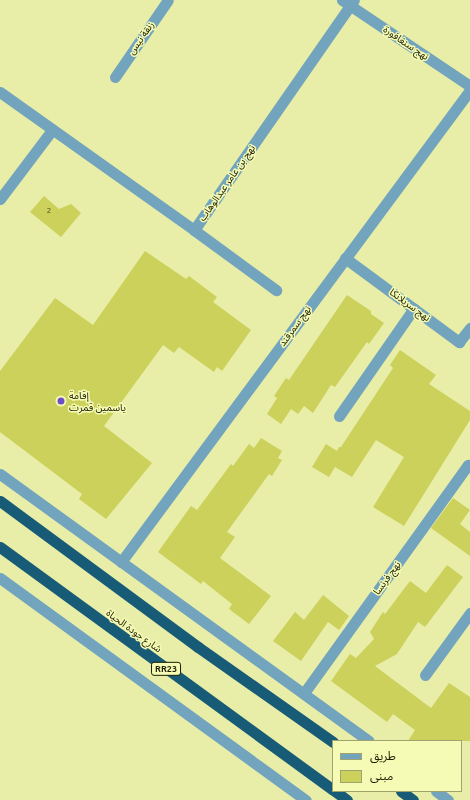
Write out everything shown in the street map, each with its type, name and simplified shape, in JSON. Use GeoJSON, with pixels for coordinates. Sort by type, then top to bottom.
{"type":"FeatureCollection","features":[{"type":"Feature","properties":{"kind":"highway"},"geometry":{"type":"LineString","coordinates":[[0,501],[198,647],[332,741]]}},
{"type":"Feature","properties":{"kind":"highway","name":"شارع جودة الحياة"},"geometry":{"type":"LineString","coordinates":[[0,547],[332,789]]}},
{"type":"Feature","properties":{"kind":"highway","name":"شارع جودة الحياة"},"geometry":{"type":"LineString","coordinates":[[337,792],[347,800]]}},
{"type":"Feature","properties":{"kind":"highway"},"geometry":{"type":"LineString","coordinates":[[401,792],[413,800]]}},
{"type":"Feature","properties":{"kind":"street","name":"زنقة نيس"},"geometry":{"type":"LineString","coordinates":[[115,77],[168,0]]}},
{"type":"Feature","properties":{"kind":"street","name":"نهج سنغافورة"},"geometry":{"type":"LineString","coordinates":[[349,2],[470,86]]}},
{"type":"Feature","properties":{"kind":"street","name":"نهج بن عامر عبدالوهاب"},"geometry":{"type":"LineString","coordinates":[[0,92],[194,230],[349,2]]}},
{"type":"Feature","properties":{"kind":"street","name":"نهج سمرقند"},"geometry":{"type":"LineString","coordinates":[[121,562],[470,90]]}},
{"type":"Feature","properties":{"kind":"street"},"geometry":{"type":"LineString","coordinates":[[0,199],[52,130]]}},
{"type":"Feature","properties":{"kind":"street"},"geometry":{"type":"LineString","coordinates":[[194,230],[276,290]]}},
{"type":"Feature","properties":{"kind":"street","name":"نهج سريلانكا"},"geometry":{"type":"LineString","coordinates":[[345,258],[459,342],[470,328]]}},
{"type":"Feature","properties":{"kind":"street"},"geometry":{"type":"LineString","coordinates":[[339,416],[414,308]]}},
{"type":"Feature","properties":{"kind":"street","name":"نهج فرنسا"},"geometry":{"type":"LineString","coordinates":[[304,693],[468,465],[470,466]]}},
{"type":"Feature","properties":{"kind":"street"},"geometry":{"type":"LineString","coordinates":[[0,474],[368,740]]}},
{"type":"Feature","properties":{"kind":"street"},"geometry":{"type":"LineString","coordinates":[[0,578],[306,800]]}},
{"type":"Feature","properties":{"kind":"street"},"geometry":{"type":"LineString","coordinates":[[425,675],[470,613]]}},
{"type":"Feature","properties":{"kind":"street"},"geometry":{"type":"LineString","coordinates":[[437,792],[448,800]]}},
{"type":"Feature","properties":{"kind":"building"},"geometry":{"type":"Polygon","coordinates":[[[44,196],[59,209],[71,204],[81,213],[61,237],[30,212],[44,196]]]}},
{"type":"Feature","properties":{"kind":"building"},"geometry":{"type":"Polygon","coordinates":[[[145,251],[186,279],[189,276],[217,297],[213,302],[251,330],[222,371],[217,367],[214,372],[179,347],[174,353],[163,345],[104,426],[152,463],[106,519],[79,499],[82,494],[0,432],[0,371],[55,298],[93,325],[145,251]]]}},
{"type":"Feature","properties":{"kind":"building"},"geometry":{"type":"Polygon","coordinates":[[[347,295],[371,311],[371,314],[384,323],[369,344],[367,342],[335,387],[331,385],[313,413],[304,406],[298,414],[291,409],[281,424],[267,414],[277,398],[274,396],[286,378],[289,380],[347,295]]]}},
{"type":"Feature","properties":{"kind":"building"},"geometry":{"type":"Polygon","coordinates":[[[400,350],[436,375],[429,384],[470,411],[470,420],[404,526],[373,507],[404,457],[376,440],[352,477],[335,467],[329,477],[312,467],[326,444],[337,451],[339,447],[341,447],[393,368],[390,365],[400,350]]]}},
{"type":"Feature","properties":{"kind":"building"},"geometry":{"type":"Polygon","coordinates":[[[261,438],[282,451],[278,458],[282,460],[272,476],[269,474],[227,532],[235,537],[220,558],[271,596],[249,624],[229,609],[232,604],[203,581],[201,584],[158,552],[191,506],[197,510],[231,464],[233,466],[249,444],[254,448],[261,438]]]}},
{"type":"Feature","properties":{"kind":"building"},"geometry":{"type":"Polygon","coordinates":[[[453,498],[470,510],[460,524],[470,532],[470,556],[431,528],[453,498]]]}},
{"type":"Feature","properties":{"kind":"building"},"geometry":{"type":"Polygon","coordinates":[[[447,565],[463,577],[425,627],[418,622],[397,654],[375,666],[431,708],[449,683],[470,697],[470,741],[409,740],[415,730],[393,714],[387,722],[331,681],[350,654],[356,658],[374,639],[370,632],[383,612],[385,614],[410,581],[426,593],[447,565]]]}},
{"type":"Feature","properties":{"kind":"building"},"geometry":{"type":"Polygon","coordinates":[[[323,595],[349,616],[339,630],[328,622],[301,661],[273,641],[295,612],[304,620],[323,595]]]}},
{"type":"Feature","properties":{"kind":"place","name":"إقامة ياسمين قمرت"},"geometry":{"type":"Point","coordinates":[61,401]}}]}
